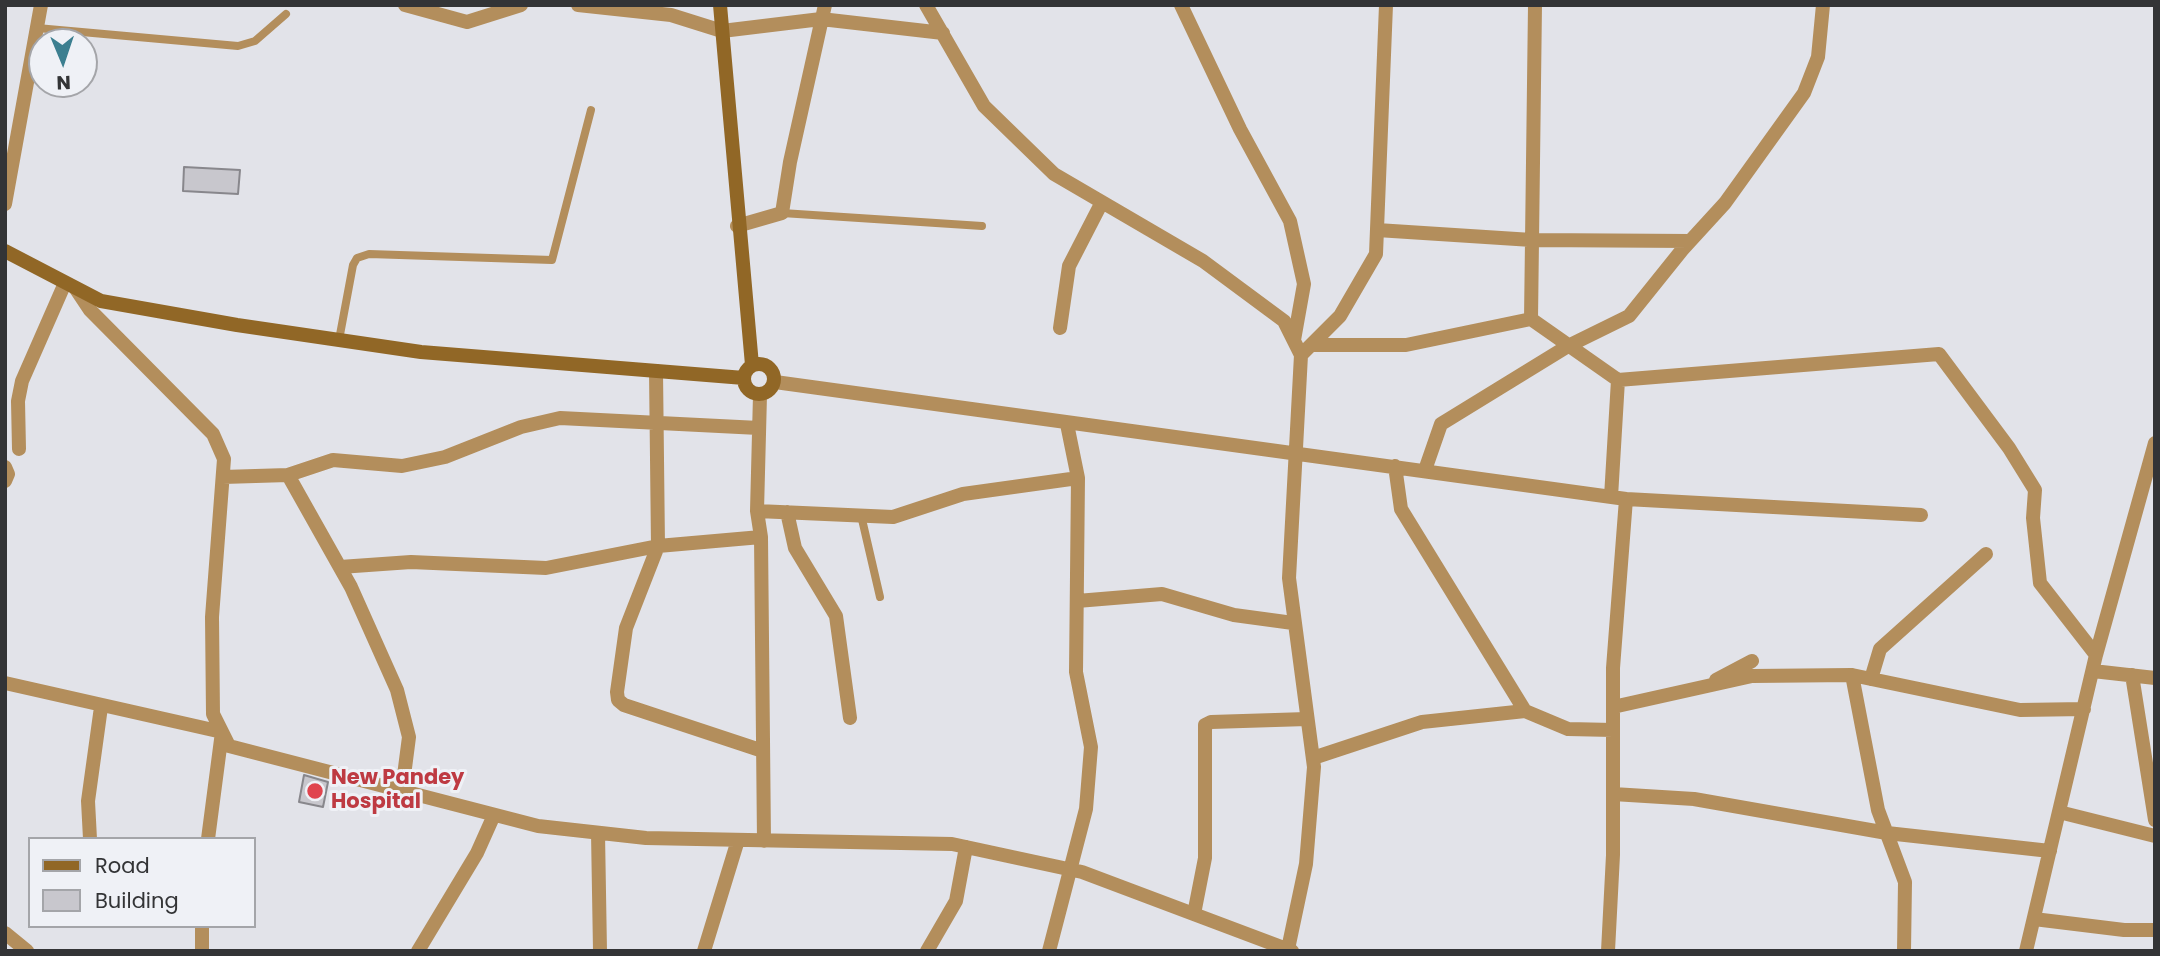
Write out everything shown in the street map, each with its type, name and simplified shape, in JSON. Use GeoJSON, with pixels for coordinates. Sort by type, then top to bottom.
{"type":"FeatureCollection","features":[{"type":"Feature","properties":{"kind":"street"},"geometry":{"type":"LineString","coordinates":[[37,28],[41,5]]}},
{"type":"Feature","properties":{"kind":"street"},"geometry":{"type":"LineString","coordinates":[[405,5],[467,22],[521,5]]}},
{"type":"Feature","properties":{"kind":"street"},"geometry":{"type":"LineString","coordinates":[[578,5],[671,15],[722,31],[823,12],[943,33]]}},
{"type":"Feature","properties":{"kind":"street"},"geometry":{"type":"LineString","coordinates":[[720,5],[748,372],[747,388],[760,395]]}},
{"type":"Feature","properties":{"kind":"street"},"geometry":{"type":"LineString","coordinates":[[926,5],[984,106],[1054,174],[1203,261],[1284,321],[1294,340],[1306,350],[1406,345],[1531,319],[1618,380],[1938,354],[2009,448],[2035,490],[2033,518],[2040,583],[2096,655]]}},
{"type":"Feature","properties":{"kind":"street"},"geometry":{"type":"LineString","coordinates":[[1181,5],[1240,129],[1290,221],[1304,284],[1294,340]]}},
{"type":"Feature","properties":{"kind":"street"},"geometry":{"type":"LineString","coordinates":[[70,286],[90,310],[213,434],[224,459],[212,617],[213,714],[229,746],[538,826],[646,838],[952,844],[1069,869],[1194,914],[1272,947],[1290,950],[1306,864],[1313,758],[1289,578],[1296,451],[1306,350],[1340,316],[1376,254],[1386,5]]}},
{"type":"Feature","properties":{"kind":"street"},"geometry":{"type":"LineString","coordinates":[[1531,319],[1535,5]]}},
{"type":"Feature","properties":{"kind":"street"},"geometry":{"type":"LineString","coordinates":[[1425,470],[1441,424],[1568,346],[1629,316],[1690,241],[1726,203],[1804,93],[1818,57],[1823,5]]}},
{"type":"Feature","properties":{"kind":"street"},"geometry":{"type":"LineString","coordinates":[[737,226],[782,214],[790,162],[823,12]]}},
{"type":"Feature","properties":{"kind":"street"},"geometry":{"type":"LineString","coordinates":[[5,204],[28,78]]}},
{"type":"Feature","properties":{"kind":"street"},"geometry":{"type":"LineString","coordinates":[[1060,328],[1069,266],[1102,202]]}},
{"type":"Feature","properties":{"kind":"street"},"geometry":{"type":"LineString","coordinates":[[1377,230],[1532,240],[1690,241]]}},
{"type":"Feature","properties":{"kind":"street"},"geometry":{"type":"LineString","coordinates":[[5,251],[101,301],[421,352],[656,371],[748,372],[766,365],[773,372],[775,382],[769,391],[760,395]]}},
{"type":"Feature","properties":{"kind":"street"},"geometry":{"type":"LineString","coordinates":[[19,449],[18,401],[22,381],[70,286]]}},
{"type":"Feature","properties":{"kind":"street"},"geometry":{"type":"LineString","coordinates":[[656,371],[658,546],[626,628],[618,700],[624,705],[764,751]]}},
{"type":"Feature","properties":{"kind":"street"},"geometry":{"type":"LineString","coordinates":[[1608,951],[1619,498],[1618,380]]}},
{"type":"Feature","properties":{"kind":"street"},"geometry":{"type":"LineString","coordinates":[[775,382],[1067,424],[1296,451],[1619,498],[1921,514]]}},
{"type":"Feature","properties":{"kind":"street"},"geometry":{"type":"LineString","coordinates":[[760,395],[757,511],[761,537],[764,841]]}},
{"type":"Feature","properties":{"kind":"street"},"geometry":{"type":"LineString","coordinates":[[223,477],[288,475],[333,460],[402,466],[445,457],[522,427],[560,418],[759,428]]}},
{"type":"Feature","properties":{"kind":"street"},"geometry":{"type":"LineString","coordinates":[[1049,951],[1086,809],[1091,747],[1076,672],[1078,478],[1067,424]]}},
{"type":"Feature","properties":{"kind":"street"},"geometry":{"type":"LineString","coordinates":[[2026,951],[2096,655],[2155,443]]}},
{"type":"Feature","properties":{"kind":"street"},"geometry":{"type":"LineString","coordinates":[[1395,466],[1401,509],[1525,711]]}},
{"type":"Feature","properties":{"kind":"street"},"geometry":{"type":"LineString","coordinates":[[5,467],[8,474],[5,481]]}},
{"type":"Feature","properties":{"kind":"street"},"geometry":{"type":"LineString","coordinates":[[288,475],[340,567],[397,690],[409,737],[402,791]]}},
{"type":"Feature","properties":{"kind":"street"},"geometry":{"type":"LineString","coordinates":[[757,511],[893,517],[963,494],[1078,478]]}},
{"type":"Feature","properties":{"kind":"street"},"geometry":{"type":"LineString","coordinates":[[787,512],[795,548],[835,616],[850,718]]}},
{"type":"Feature","properties":{"kind":"street"},"geometry":{"type":"LineString","coordinates":[[340,567],[411,562],[545,568],[658,546],[761,537]]}},
{"type":"Feature","properties":{"kind":"street"},"geometry":{"type":"LineString","coordinates":[[1871,678],[1880,649],[1986,554]]}},
{"type":"Feature","properties":{"kind":"street"},"geometry":{"type":"LineString","coordinates":[[1077,601],[1162,594],[1234,615],[1293,623]]}},
{"type":"Feature","properties":{"kind":"street"},"geometry":{"type":"LineString","coordinates":[[1701,688],[1752,661]]}},
{"type":"Feature","properties":{"kind":"street"},"geometry":{"type":"LineString","coordinates":[[2093,671],[2155,678]]}},
{"type":"Feature","properties":{"kind":"street"},"geometry":{"type":"LineString","coordinates":[[1613,707],[1752,676],[1852,675],[2020,710],[2084,709]]}},
{"type":"Feature","properties":{"kind":"street"},"geometry":{"type":"LineString","coordinates":[[1852,675],[1878,810],[1905,882],[1904,951]]}},
{"type":"Feature","properties":{"kind":"street"},"geometry":{"type":"LineString","coordinates":[[2132,675],[2155,820]]}},
{"type":"Feature","properties":{"kind":"street"},"geometry":{"type":"LineString","coordinates":[[5,683],[101,707],[222,732]]}},
{"type":"Feature","properties":{"kind":"street"},"geometry":{"type":"LineString","coordinates":[[90,837],[88,801],[101,707]]}},
{"type":"Feature","properties":{"kind":"street"},"geometry":{"type":"LineString","coordinates":[[1313,758],[1422,722],[1525,711],[1568,729],[1613,730]]}},
{"type":"Feature","properties":{"kind":"street"},"geometry":{"type":"LineString","coordinates":[[1194,914],[1205,858],[1205,725],[1211,722],[1307,719]]}},
{"type":"Feature","properties":{"kind":"street"},"geometry":{"type":"LineString","coordinates":[[208,837],[222,732]]}},
{"type":"Feature","properties":{"kind":"street"},"geometry":{"type":"LineString","coordinates":[[1613,793],[1694,799],[1887,833],[2050,851]]}},
{"type":"Feature","properties":{"kind":"street"},"geometry":{"type":"LineString","coordinates":[[2059,812],[2155,836]]}},
{"type":"Feature","properties":{"kind":"street"},"geometry":{"type":"LineString","coordinates":[[418,951],[477,853],[494,814]]}},
{"type":"Feature","properties":{"kind":"street"},"geometry":{"type":"LineString","coordinates":[[598,833],[600,951]]}},
{"type":"Feature","properties":{"kind":"street"},"geometry":{"type":"LineString","coordinates":[[705,951],[738,840]]}},
{"type":"Feature","properties":{"kind":"street"},"geometry":{"type":"LineString","coordinates":[[927,951],[956,901],[966,848]]}},
{"type":"Feature","properties":{"kind":"street"},"geometry":{"type":"LineString","coordinates":[[2034,919],[2124,930],[2155,930]]}},
{"type":"Feature","properties":{"kind":"street"},"geometry":{"type":"LineString","coordinates":[[202,928],[202,951]]}},
{"type":"Feature","properties":{"kind":"street"},"geometry":{"type":"LineString","coordinates":[[5,933],[27,951]]}},
{"type":"Feature","properties":{"kind":"lane"},"geometry":{"type":"LineString","coordinates":[[98,33],[238,46],[254,41],[286,14]]}},
{"type":"Feature","properties":{"kind":"lane"},"geometry":{"type":"LineString","coordinates":[[339,340],[353,265],[357,258],[369,254],[552,260],[591,110]]}},
{"type":"Feature","properties":{"kind":"lane"},"geometry":{"type":"LineString","coordinates":[[782,214],[982,226]]}},
{"type":"Feature","properties":{"kind":"lane"},"geometry":{"type":"LineString","coordinates":[[861,515],[880,597]]}},
{"type":"Feature","properties":{"kind":"building"},"geometry":{"type":"Polygon","coordinates":[[[184,167],[240,170],[238,194],[183,191],[184,167]]]}},
{"type":"Feature","properties":{"kind":"building"},"geometry":{"type":"Polygon","coordinates":[[[304,775],[328,782],[323,807],[299,802],[304,775]]]}},
{"type":"Feature","properties":{"kind":"place","name":"New Pandey Hospital"},"geometry":{"type":"Point","coordinates":[315,791]}}]}
